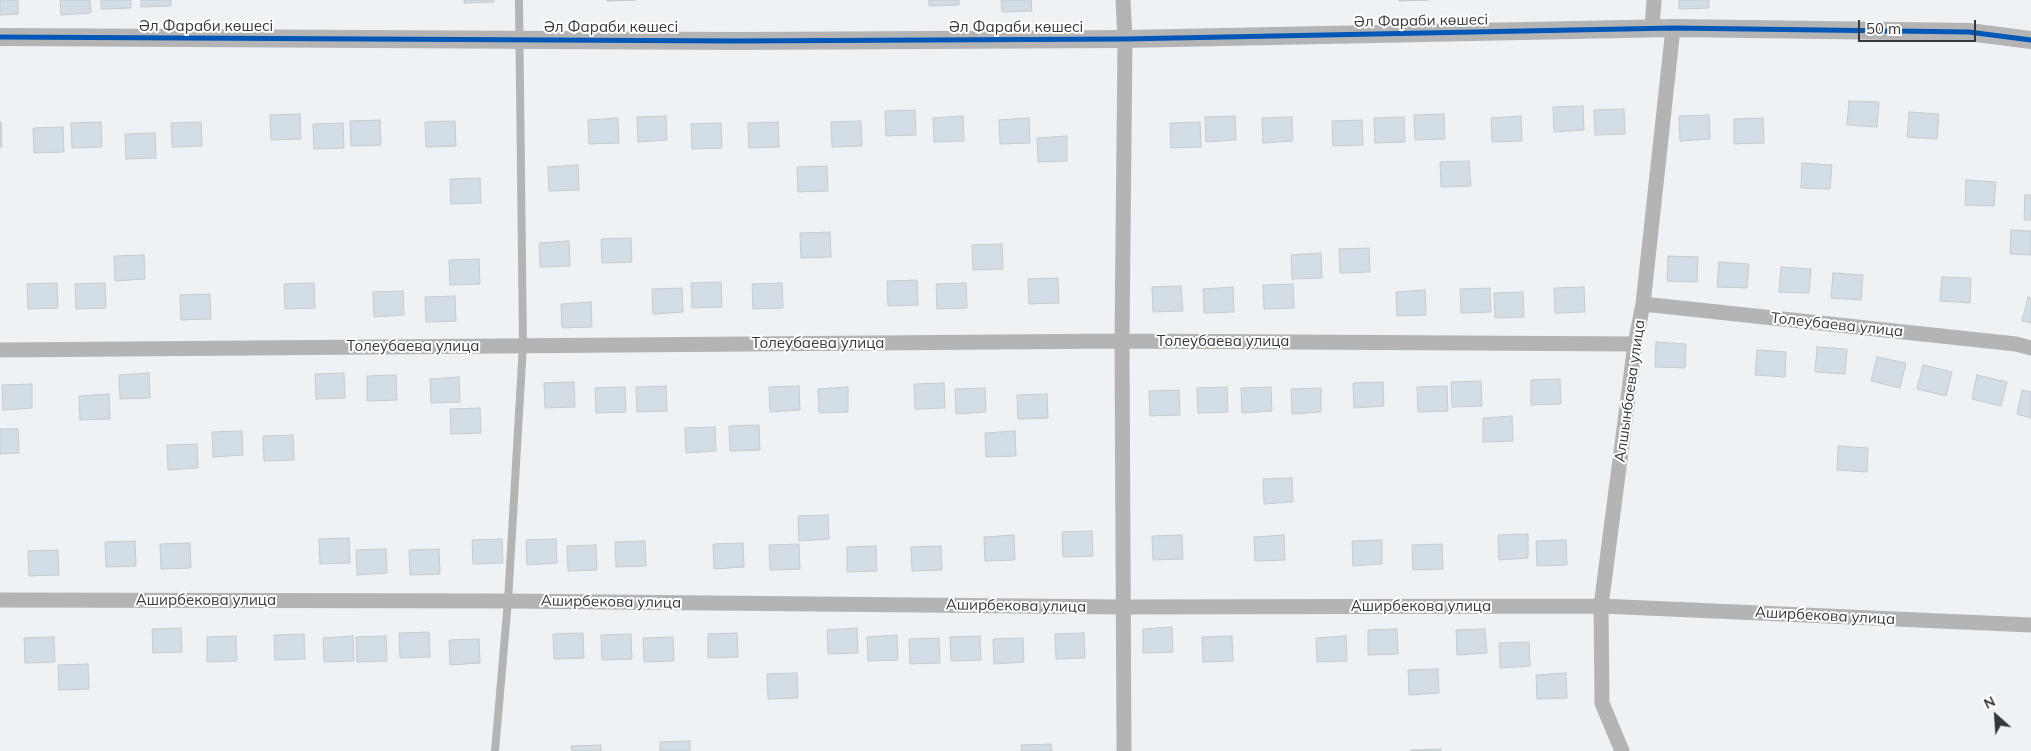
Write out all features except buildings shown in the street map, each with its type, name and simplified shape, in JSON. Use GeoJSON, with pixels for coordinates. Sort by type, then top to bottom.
{"type":"FeatureCollection","features":[{"type":"Feature","properties":{"kind":"street"},"geometry":{"type":"LineString","coordinates":[[1123,0],[1125,39],[1122,341],[1124,751]]}},
{"type":"Feature","properties":{"kind":"street"},"geometry":{"type":"LineString","coordinates":[[1652,28],[1654,0]]}},
{"type":"Feature","properties":{"kind":"street","name":"Әл Фараби көшесі"},"geometry":{"type":"LineString","coordinates":[[0,38],[521,40],[1125,39],[1673,28],[1969,32],[2031,40]]}},
{"type":"Feature","properties":{"kind":"street","name":"Алшынбаева улица"},"geometry":{"type":"LineString","coordinates":[[1622,751],[1602,703],[1601,606],[1635,344],[1643,304],[1673,28]]}},
{"type":"Feature","properties":{"kind":"street","name":"Толеубаева улица"},"geometry":{"type":"LineString","coordinates":[[1643,304],[2006,343],[2031,348]]}},
{"type":"Feature","properties":{"kind":"street","name":"Толеубаева улица"},"geometry":{"type":"LineString","coordinates":[[0,350],[1122,341],[1635,344]]}},
{"type":"Feature","properties":{"kind":"street","name":"Аширбекова улица"},"geometry":{"type":"LineString","coordinates":[[0,600],[508,601],[1123,607],[1601,606],[2031,625]]}},
{"type":"Feature","properties":{"kind":"lane"},"geometry":{"type":"LineString","coordinates":[[495,751],[508,601],[523,345],[521,40],[519,0]]}},
{"type":"Feature","properties":{"kind":"cycle path"},"geometry":{"type":"LineString","coordinates":[[0,37],[734,41],[1125,39],[1673,28],[1969,32],[2031,40]]}}]}
